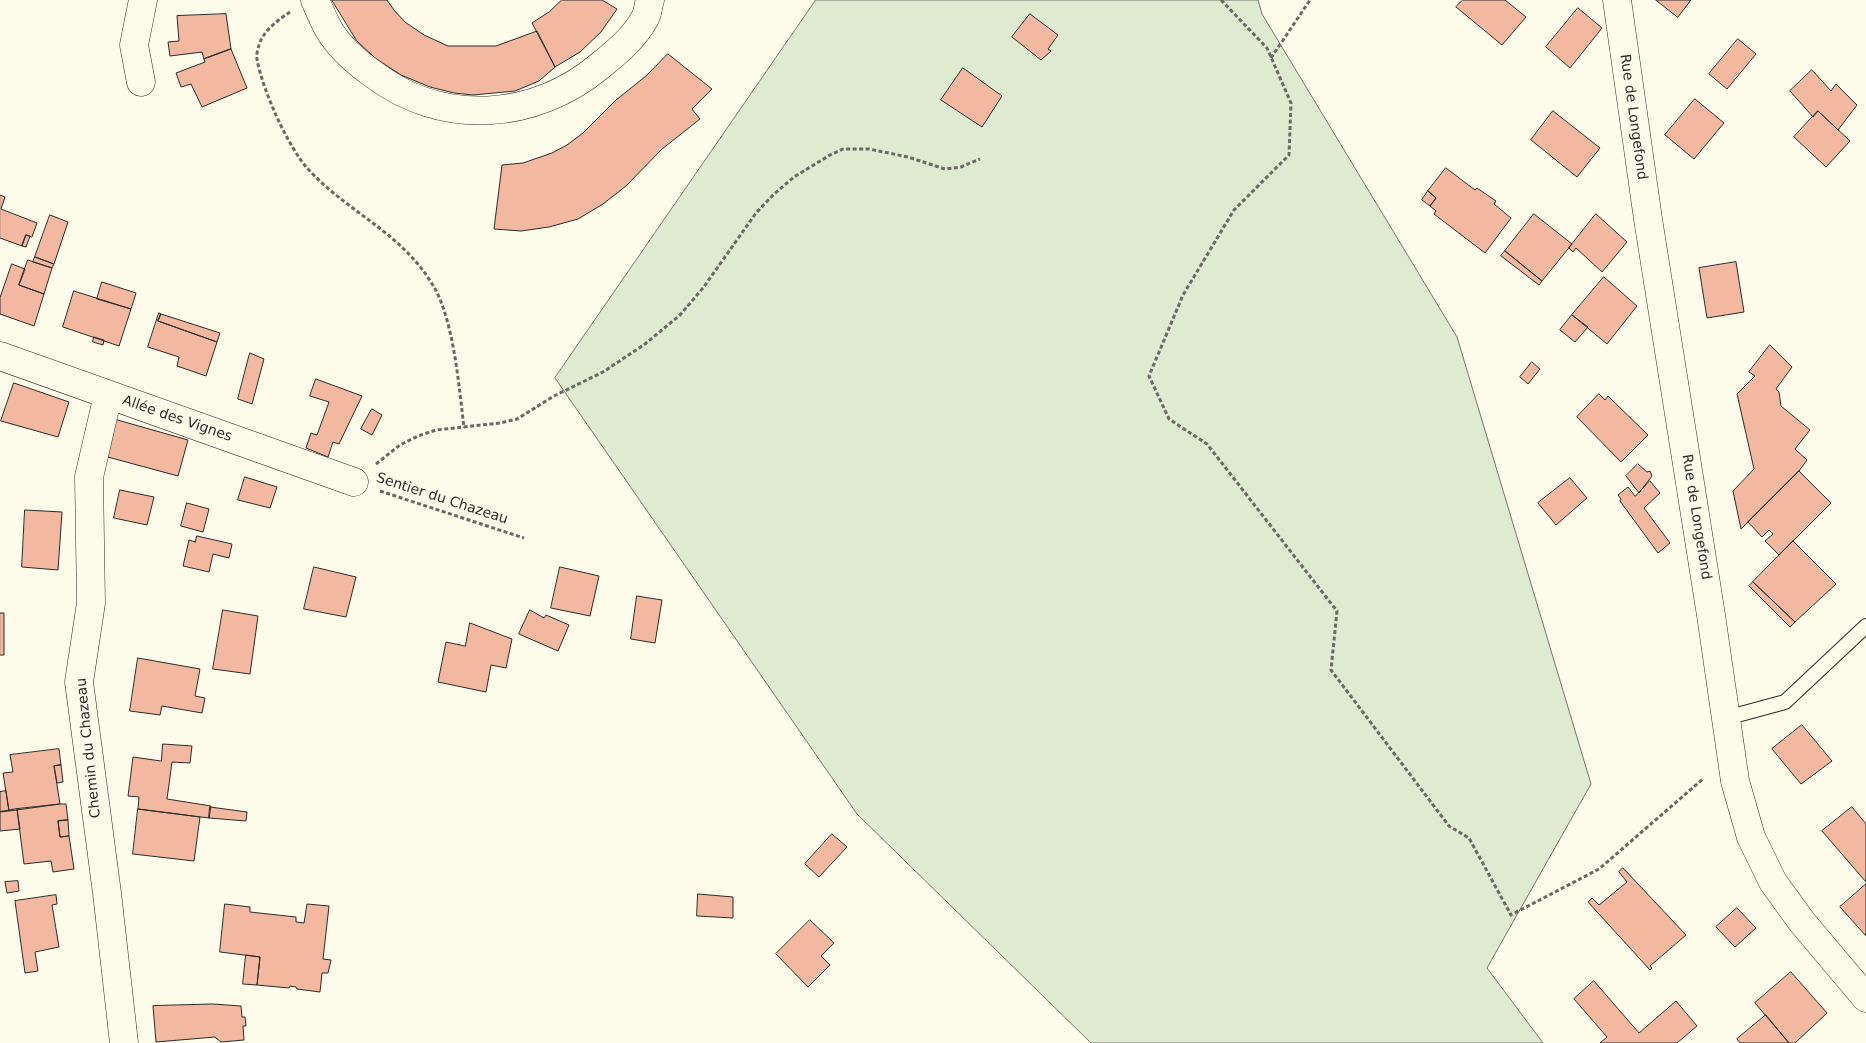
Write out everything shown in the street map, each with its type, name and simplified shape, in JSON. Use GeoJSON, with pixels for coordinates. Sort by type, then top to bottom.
{"type":"FeatureCollection","features":[{"type":"Feature","properties":{"kind":"street"},"geometry":{"type":"LineString","coordinates":[[141,82],[134,45],[143,0]]}},
{"type":"Feature","properties":{"kind":"street"},"geometry":{"type":"LineString","coordinates":[[304,5],[328,29],[343,48],[383,82],[405,94],[434,105],[467,111],[491,111],[517,108],[543,100],[572,87],[630,38],[645,18],[650,0]]}},
{"type":"Feature","properties":{"kind":"street","name":"Rue de Longefond"},"geometry":{"type":"LineString","coordinates":[[1617,0],[1648,219],[1708,596],[1735,781],[1751,837],[1773,882],[1802,922],[1866,998]]}},
{"type":"Feature","properties":{"kind":"street","name":"Allée des Vignes"},"geometry":{"type":"LineString","coordinates":[[0,356],[354,482]]}},
{"type":"Feature","properties":{"kind":"street","name":"Chemin du Chazeau"},"geometry":{"type":"LineString","coordinates":[[108,395],[89,477],[91,603],[79,682],[107,893],[124,1043]]}},
{"type":"Feature","properties":{"kind":"lane"},"geometry":{"type":"LineString","coordinates":[[1726,718],[1785,702],[1866,626]]}},
{"type":"Feature","properties":{"kind":"path"},"geometry":{"type":"LineString","coordinates":[[1221,0],[1267,48],[1291,103],[1289,155],[1234,210],[1183,295],[1149,376],[1169,419],[1207,444],[1337,611],[1331,670],[1449,826],[1469,838],[1511,916],[1599,869],[1731,755]]}},
{"type":"Feature","properties":{"kind":"path"},"geometry":{"type":"LineString","coordinates":[[1271,58],[1310,0]]}},
{"type":"Feature","properties":{"kind":"path"},"geometry":{"type":"LineString","coordinates":[[304,5],[269,28],[259,42],[256,57],[267,93],[300,160],[309,171],[395,239],[413,258],[434,288],[442,306],[452,343],[464,428]]}},
{"type":"Feature","properties":{"kind":"path"},"geometry":{"type":"LineString","coordinates":[[354,482],[400,445],[418,436],[436,430],[464,428],[517,419],[554,396],[603,372],[644,344],[680,315],[703,288],[756,213],[794,177],[830,155],[843,150],[869,148],[908,157],[945,169],[961,167],[980,159]]}},
{"type":"Feature","properties":{"kind":"path","name":"Sentier du Chazeau"},"geometry":{"type":"LineString","coordinates":[[354,482],[524,538]]}},
{"type":"Feature","properties":{"kind":"green space"},"geometry":{"type":"Polygon","coordinates":[[[816,0],[1258,0],[1262,14],[1457,337],[1591,784],[1487,968],[1543,1043],[1091,1043],[857,814],[555,378],[816,0]]]}},
{"type":"Feature","properties":{"kind":"building"},"geometry":{"type":"Polygon","coordinates":[[[332,0],[387,0],[405,22],[424,35],[448,46],[496,46],[537,31],[555,67],[539,81],[515,91],[473,95],[454,93],[430,87],[401,75],[375,58],[357,41],[332,0]]]}},
{"type":"Feature","properties":{"kind":"building"},"geometry":{"type":"Polygon","coordinates":[[[562,0],[602,0],[617,9],[601,32],[580,52],[555,67],[532,23],[549,12],[562,0]]]}},
{"type":"Feature","properties":{"kind":"building"},"geometry":{"type":"Polygon","coordinates":[[[1463,0],[1505,0],[1526,17],[1502,45],[1456,7],[1463,0]]]}},
{"type":"Feature","properties":{"kind":"building"},"geometry":{"type":"Polygon","coordinates":[[[1656,0],[1691,0],[1678,17],[1656,0]]]}},
{"type":"Feature","properties":{"kind":"building"},"geometry":{"type":"Polygon","coordinates":[[[1578,8],[1602,28],[1570,68],[1546,47],[1578,8]]]}},
{"type":"Feature","properties":{"kind":"building"},"geometry":{"type":"Polygon","coordinates":[[[226,14],[231,49],[204,59],[202,52],[170,56],[168,42],[179,41],[177,16],[226,14]]]}},
{"type":"Feature","properties":{"kind":"building"},"geometry":{"type":"Polygon","coordinates":[[[1030,14],[1058,35],[1048,49],[1051,51],[1041,60],[1012,37],[1030,14]]]}},
{"type":"Feature","properties":{"kind":"building"},"geometry":{"type":"Polygon","coordinates":[[[1738,39],[1756,54],[1727,89],[1709,74],[1738,39]]]}},
{"type":"Feature","properties":{"kind":"building"},"geometry":{"type":"Polygon","coordinates":[[[231,49],[247,88],[202,107],[191,84],[181,87],[176,73],[205,62],[204,59],[231,49]]]}},
{"type":"Feature","properties":{"kind":"building"},"geometry":{"type":"Polygon","coordinates":[[[668,54],[712,89],[692,109],[700,119],[662,149],[626,186],[603,204],[578,219],[549,227],[521,231],[494,229],[502,165],[523,163],[552,153],[567,145],[583,133],[616,100],[646,76],[668,54]]]}},
{"type":"Feature","properties":{"kind":"building"},"geometry":{"type":"Polygon","coordinates":[[[963,68],[1002,96],[982,127],[941,100],[963,68]]]}},
{"type":"Feature","properties":{"kind":"building"},"geometry":{"type":"Polygon","coordinates":[[[1812,70],[1831,91],[1836,84],[1857,105],[1838,130],[1818,111],[1813,117],[1790,91],[1812,70]]]}},
{"type":"Feature","properties":{"kind":"building"},"geometry":{"type":"Polygon","coordinates":[[[1695,99],[1724,123],[1694,159],[1665,135],[1695,99]]]}},
{"type":"Feature","properties":{"kind":"building"},"geometry":{"type":"Polygon","coordinates":[[[1553,111],[1600,148],[1577,177],[1531,140],[1553,111]]]}},
{"type":"Feature","properties":{"kind":"building"},"geometry":{"type":"Polygon","coordinates":[[[1818,111],[1850,141],[1826,167],[1794,137],[1818,111]]]}},
{"type":"Feature","properties":{"kind":"building"},"geometry":{"type":"Polygon","coordinates":[[[1446,168],[1475,190],[1477,188],[1496,201],[1494,204],[1511,218],[1485,253],[1434,214],[1436,211],[1430,206],[1436,198],[1428,191],[1446,168]]]}},
{"type":"Feature","properties":{"kind":"building"},"geometry":{"type":"Polygon","coordinates":[[[1428,191],[1436,198],[1430,206],[1422,200],[1428,191]]]}},
{"type":"Feature","properties":{"kind":"building"},"geometry":{"type":"Polygon","coordinates":[[[0,195],[5,197],[1,209],[37,223],[32,237],[26,235],[22,246],[0,238],[0,195]]]}},
{"type":"Feature","properties":{"kind":"building"},"geometry":{"type":"Polygon","coordinates":[[[1534,214],[1572,244],[1542,281],[1505,251],[1534,214]]]}},
{"type":"Feature","properties":{"kind":"building"},"geometry":{"type":"Polygon","coordinates":[[[1596,214],[1627,242],[1602,272],[1576,248],[1573,252],[1569,248],[1596,214]]]}},
{"type":"Feature","properties":{"kind":"building"},"geometry":{"type":"Polygon","coordinates":[[[50,215],[68,222],[54,264],[35,257],[50,215]]]}},
{"type":"Feature","properties":{"kind":"building"},"geometry":{"type":"Polygon","coordinates":[[[26,235],[30,236],[26,247],[22,246],[26,235]]]}},
{"type":"Feature","properties":{"kind":"building"},"geometry":{"type":"Polygon","coordinates":[[[1505,251],[1542,281],[1539,285],[1501,256],[1505,251]]]}},
{"type":"Feature","properties":{"kind":"building"},"geometry":{"type":"Polygon","coordinates":[[[35,257],[54,264],[52,268],[33,262],[35,257]]]}},
{"type":"Feature","properties":{"kind":"building"},"geometry":{"type":"Polygon","coordinates":[[[28,260],[52,268],[44,294],[19,285],[28,260]]]}},
{"type":"Feature","properties":{"kind":"building"},"geometry":{"type":"Polygon","coordinates":[[[1736,262],[1744,312],[1707,318],[1699,268],[1736,262]]]}},
{"type":"Feature","properties":{"kind":"building"},"geometry":{"type":"Polygon","coordinates":[[[12,264],[25,269],[19,285],[44,294],[34,326],[0,314],[0,298],[12,264]]]}},
{"type":"Feature","properties":{"kind":"building"},"geometry":{"type":"Polygon","coordinates":[[[1604,277],[1637,306],[1607,344],[1572,315],[1604,277]]]}},
{"type":"Feature","properties":{"kind":"building"},"geometry":{"type":"Polygon","coordinates":[[[102,282],[136,293],[131,309],[97,299],[102,282]]]}},
{"type":"Feature","properties":{"kind":"building"},"geometry":{"type":"Polygon","coordinates":[[[74,291],[131,309],[119,346],[63,327],[74,291]]]}},
{"type":"Feature","properties":{"kind":"building"},"geometry":{"type":"Polygon","coordinates":[[[159,313],[161,314],[158,321],[217,342],[206,376],[177,366],[179,357],[148,347],[159,313]]]}},
{"type":"Feature","properties":{"kind":"building"},"geometry":{"type":"Polygon","coordinates":[[[161,314],[220,333],[217,342],[158,321],[161,314]]]}},
{"type":"Feature","properties":{"kind":"building"},"geometry":{"type":"Polygon","coordinates":[[[1572,315],[1588,327],[1575,342],[1560,330],[1572,315]]]}},
{"type":"Feature","properties":{"kind":"building"},"geometry":{"type":"Polygon","coordinates":[[[94,337],[104,340],[103,345],[93,342],[94,337]]]}},
{"type":"Feature","properties":{"kind":"building"},"geometry":{"type":"Polygon","coordinates":[[[1770,345],[1792,367],[1776,389],[1779,392],[1781,406],[1810,430],[1795,449],[1807,460],[1799,471],[1741,529],[1733,491],[1754,469],[1737,394],[1755,376],[1749,372],[1770,345]]]}},
{"type":"Feature","properties":{"kind":"building"},"geometry":{"type":"Polygon","coordinates":[[[250,353],[264,359],[252,404],[238,399],[250,353]]]}},
{"type":"Feature","properties":{"kind":"building"},"geometry":{"type":"Polygon","coordinates":[[[1532,362],[1540,369],[1528,384],[1520,377],[1532,362]]]}},
{"type":"Feature","properties":{"kind":"building"},"geometry":{"type":"Polygon","coordinates":[[[316,379],[362,396],[339,444],[333,442],[328,457],[306,448],[311,433],[317,435],[329,402],[310,396],[316,379]]]}},
{"type":"Feature","properties":{"kind":"building"},"geometry":{"type":"Polygon","coordinates":[[[14,383],[69,402],[58,437],[1,421],[14,383]]]}},
{"type":"Feature","properties":{"kind":"building"},"geometry":{"type":"Polygon","coordinates":[[[1599,394],[1605,400],[1608,396],[1648,435],[1621,462],[1577,417],[1599,394]]]}},
{"type":"Feature","properties":{"kind":"building"},"geometry":{"type":"Polygon","coordinates":[[[372,409],[382,415],[372,435],[361,429],[372,409]]]}},
{"type":"Feature","properties":{"kind":"building"},"geometry":{"type":"Polygon","coordinates":[[[114,419],[188,440],[178,476],[104,456],[114,419]]]}},
{"type":"Feature","properties":{"kind":"building"},"geometry":{"type":"Polygon","coordinates":[[[1638,464],[1647,472],[1650,471],[1652,476],[1639,493],[1626,476],[1638,464]]]}},
{"type":"Feature","properties":{"kind":"building"},"geometry":{"type":"Polygon","coordinates":[[[1799,471],[1831,503],[1779,555],[1765,541],[1773,534],[1769,530],[1762,537],[1748,522],[1799,471]]]}},
{"type":"Feature","properties":{"kind":"building"},"geometry":{"type":"Polygon","coordinates":[[[245,477],[277,487],[270,508],[238,500],[245,477]]]}},
{"type":"Feature","properties":{"kind":"building"},"geometry":{"type":"Polygon","coordinates":[[[1570,478],[1587,498],[1556,525],[1538,503],[1570,478]]]}},
{"type":"Feature","properties":{"kind":"building"},"geometry":{"type":"Polygon","coordinates":[[[1650,481],[1660,493],[1644,508],[1670,543],[1658,553],[1620,501],[1621,499],[1618,495],[1628,487],[1635,496],[1650,481]]]}},
{"type":"Feature","properties":{"kind":"building"},"geometry":{"type":"Polygon","coordinates":[[[120,490],[154,497],[147,525],[114,518],[120,490]]]}},
{"type":"Feature","properties":{"kind":"building"},"geometry":{"type":"Polygon","coordinates":[[[187,503],[209,509],[203,532],[181,526],[187,503]]]}},
{"type":"Feature","properties":{"kind":"building"},"geometry":{"type":"Polygon","coordinates":[[[25,510],[62,512],[58,570],[22,567],[25,510]]]}},
{"type":"Feature","properties":{"kind":"building"},"geometry":{"type":"Polygon","coordinates":[[[197,536],[232,544],[229,558],[213,554],[209,572],[183,566],[189,540],[195,542],[197,536]]]}},
{"type":"Feature","properties":{"kind":"building"},"geometry":{"type":"Polygon","coordinates":[[[1793,541],[1836,584],[1795,622],[1753,582],[1793,541]]]}},
{"type":"Feature","properties":{"kind":"building"},"geometry":{"type":"Polygon","coordinates":[[[314,567],[356,577],[346,617],[304,609],[314,567]]]}},
{"type":"Feature","properties":{"kind":"building"},"geometry":{"type":"Polygon","coordinates":[[[560,567],[599,576],[590,616],[551,608],[560,567]]]}},
{"type":"Feature","properties":{"kind":"building"},"geometry":{"type":"Polygon","coordinates":[[[1753,582],[1795,622],[1790,627],[1749,586],[1753,582]]]}},
{"type":"Feature","properties":{"kind":"building"},"geometry":{"type":"Polygon","coordinates":[[[637,596],[662,600],[655,643],[631,639],[637,596]]]}},
{"type":"Feature","properties":{"kind":"building"},"geometry":{"type":"Polygon","coordinates":[[[223,610],[258,616],[250,674],[213,669],[223,610]]]}},
{"type":"Feature","properties":{"kind":"building"},"geometry":{"type":"Polygon","coordinates":[[[530,610],[544,618],[546,615],[569,625],[558,651],[519,634],[530,610]]]}},
{"type":"Feature","properties":{"kind":"building"},"geometry":{"type":"Polygon","coordinates":[[[0,613],[4,613],[4,655],[0,655],[0,613]]]}},
{"type":"Feature","properties":{"kind":"building"},"geometry":{"type":"Polygon","coordinates":[[[470,623],[512,639],[506,668],[491,665],[486,692],[438,682],[446,642],[465,646],[470,623]]]}},
{"type":"Feature","properties":{"kind":"building"},"geometry":{"type":"Polygon","coordinates":[[[138,658],[200,669],[195,696],[205,698],[202,713],[162,706],[160,715],[130,711],[138,658]]]}},
{"type":"Feature","properties":{"kind":"building"},"geometry":{"type":"Polygon","coordinates":[[[1802,725],[1832,761],[1801,784],[1772,749],[1802,725]]]}},
{"type":"Feature","properties":{"kind":"building"},"geometry":{"type":"Polygon","coordinates":[[[163,744],[192,746],[190,763],[172,762],[167,799],[211,806],[209,818],[138,809],[139,797],[128,796],[133,757],[161,761],[163,744]]]}},
{"type":"Feature","properties":{"kind":"building"},"geometry":{"type":"Polygon","coordinates":[[[59,749],[61,765],[54,766],[60,804],[9,811],[3,773],[13,772],[10,755],[59,749]]]}},
{"type":"Feature","properties":{"kind":"building"},"geometry":{"type":"Polygon","coordinates":[[[61,765],[63,782],[57,783],[54,766],[61,765]]]}},
{"type":"Feature","properties":{"kind":"building"},"geometry":{"type":"Polygon","coordinates":[[[6,791],[9,811],[0,812],[0,792],[6,791]]]}},
{"type":"Feature","properties":{"kind":"building"},"geometry":{"type":"Polygon","coordinates":[[[66,804],[68,820],[58,821],[60,837],[69,836],[74,869],[53,872],[51,861],[24,864],[17,809],[66,804]]]}},
{"type":"Feature","properties":{"kind":"building"},"geometry":{"type":"Polygon","coordinates":[[[210,807],[247,812],[246,821],[209,818],[210,807]]]}},
{"type":"Feature","properties":{"kind":"building"},"geometry":{"type":"Polygon","coordinates":[[[1852,807],[1866,824],[1866,882],[1822,831],[1852,807]]]}},
{"type":"Feature","properties":{"kind":"building"},"geometry":{"type":"Polygon","coordinates":[[[17,809],[20,829],[0,831],[0,812],[17,809]]]}},
{"type":"Feature","properties":{"kind":"building"},"geometry":{"type":"Polygon","coordinates":[[[138,809],[200,817],[194,861],[133,854],[138,809]]]}},
{"type":"Feature","properties":{"kind":"building"},"geometry":{"type":"Polygon","coordinates":[[[68,820],[69,836],[60,837],[58,821],[68,820]]]}},
{"type":"Feature","properties":{"kind":"building"},"geometry":{"type":"Polygon","coordinates":[[[832,834],[847,847],[819,877],[805,864],[832,834]]]}},
{"type":"Feature","properties":{"kind":"building"},"geometry":{"type":"Polygon","coordinates":[[[1623,868],[1686,935],[1650,966],[1652,968],[1650,970],[1588,902],[1592,898],[1599,905],[1627,882],[1619,872],[1623,868]]]}},
{"type":"Feature","properties":{"kind":"building"},"geometry":{"type":"Polygon","coordinates":[[[18,881],[19,891],[7,893],[5,882],[18,881]]]}},
{"type":"Feature","properties":{"kind":"building"},"geometry":{"type":"Polygon","coordinates":[[[1866,884],[1866,936],[1840,907],[1866,884]]]}},
{"type":"Feature","properties":{"kind":"building"},"geometry":{"type":"Polygon","coordinates":[[[698,894],[733,897],[733,918],[697,916],[698,894]]]}},
{"type":"Feature","properties":{"kind":"building"},"geometry":{"type":"Polygon","coordinates":[[[56,895],[57,904],[52,905],[59,947],[35,952],[38,971],[25,973],[15,901],[56,895]]]}},
{"type":"Feature","properties":{"kind":"building"},"geometry":{"type":"Polygon","coordinates":[[[225,904],[250,907],[250,912],[296,917],[296,922],[304,923],[307,904],[329,906],[323,959],[331,960],[328,973],[322,973],[320,992],[297,989],[290,986],[289,988],[257,985],[260,957],[220,952],[225,904]]]}},
{"type":"Feature","properties":{"kind":"building"},"geometry":{"type":"Polygon","coordinates":[[[1737,908],[1756,928],[1735,947],[1716,927],[1737,908]]]}},
{"type":"Feature","properties":{"kind":"building"},"geometry":{"type":"Polygon","coordinates":[[[810,920],[834,943],[821,956],[830,965],[808,987],[776,954],[810,920]]]}},
{"type":"Feature","properties":{"kind":"building"},"geometry":{"type":"Polygon","coordinates":[[[246,955],[260,957],[257,985],[243,984],[246,955]]]}},
{"type":"Feature","properties":{"kind":"building"},"geometry":{"type":"Polygon","coordinates":[[[1791,972],[1827,1013],[1795,1043],[1789,1043],[1755,1003],[1791,972]]]}},
{"type":"Feature","properties":{"kind":"building"},"geometry":{"type":"Polygon","coordinates":[[[1594,981],[1639,1033],[1676,1001],[1697,1026],[1677,1043],[1600,1043],[1607,1037],[1574,999],[1594,981]]]}},
{"type":"Feature","properties":{"kind":"building"},"geometry":{"type":"Polygon","coordinates":[[[213,1004],[241,1006],[242,1017],[245,1017],[246,1026],[243,1026],[244,1040],[221,1042],[215,1037],[156,1042],[153,1006],[213,1004]]]}},
{"type":"Feature","properties":{"kind":"building"},"geometry":{"type":"Polygon","coordinates":[[[1766,1015],[1789,1043],[1740,1043],[1737,1039],[1766,1015]]]}}]}
